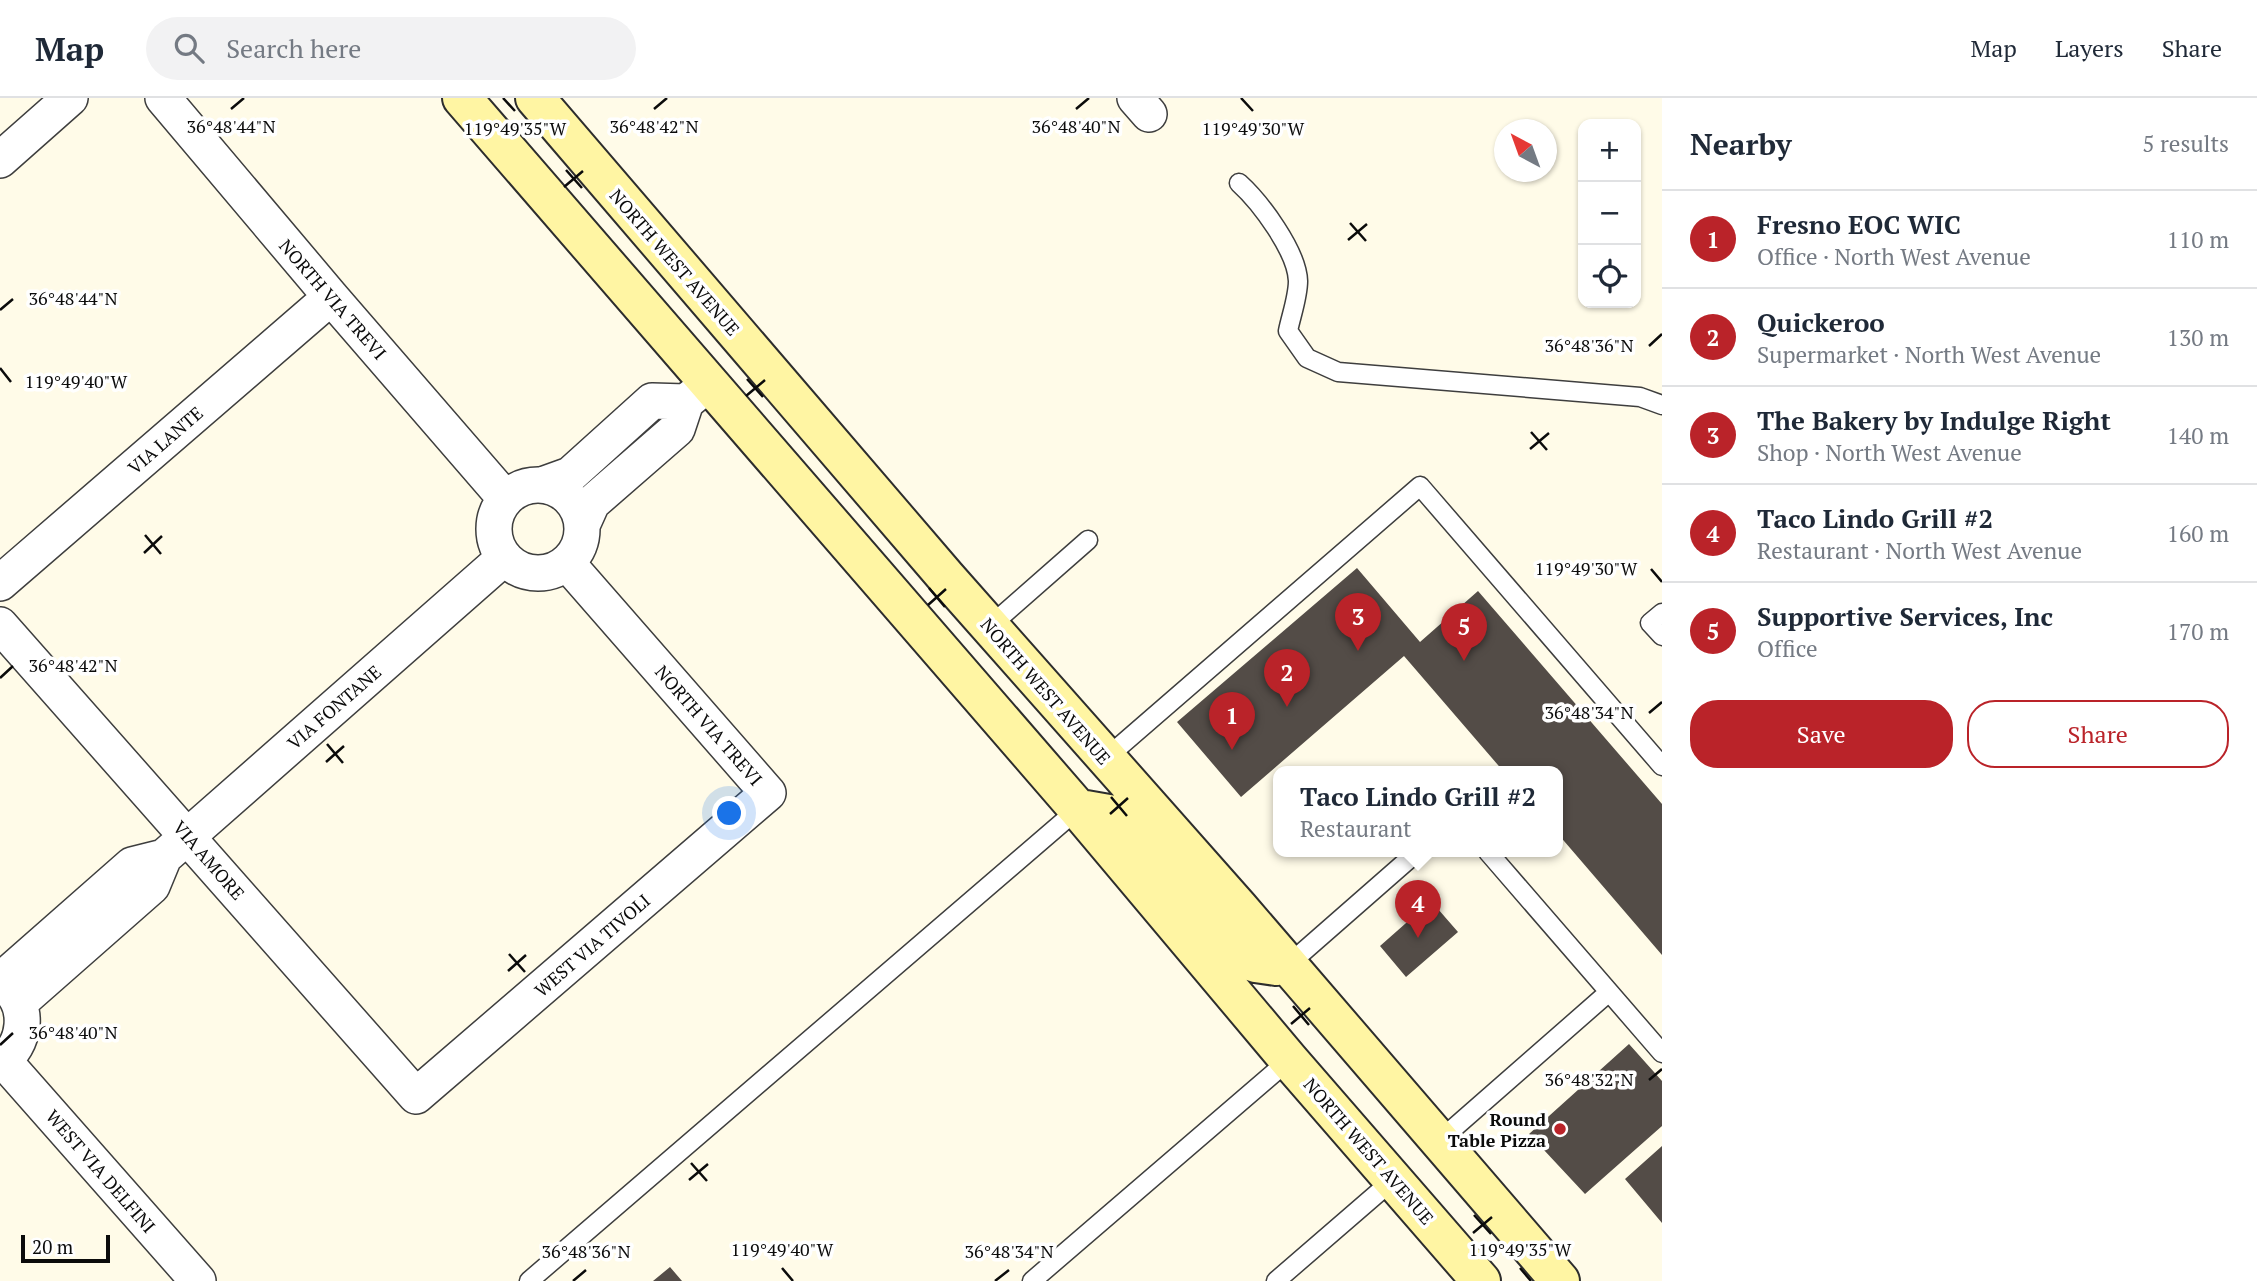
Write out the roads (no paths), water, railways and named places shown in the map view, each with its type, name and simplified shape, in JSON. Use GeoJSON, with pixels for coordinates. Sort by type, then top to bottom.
{"type":"FeatureCollection","features":[{"type":"Feature","properties":{"kind":"main road","name":"NORTH WEST AVENUE"},"geometry":{"type":"LineString","coordinates":[[535,98],[946,577],[1288,965],[1560,1281]]}},
{"type":"Feature","properties":{"kind":"main road","name":"NORTH WEST AVENUE"},"geometry":{"type":"LineString","coordinates":[[472,102],[697,392],[1078,809],[1289,1060],[1481,1281]]}},
{"type":"Feature","properties":{"kind":"main road"},"geometry":{"type":"LineString","coordinates":[[697,392],[720,376],[734,377],[745,383],[858,511],[946,577]]}},
{"type":"Feature","properties":{"kind":"main road"},"geometry":{"type":"LineString","coordinates":[[1078,809],[1120,816],[1241,951],[1255,963],[1270,967],[1288,965]]}},
{"type":"Feature","properties":{"kind":"street"},"geometry":{"type":"LineString","coordinates":[[0,160],[70,98]]}},
{"type":"Feature","properties":{"kind":"street","name":"NORTH VIA TREVI"},"geometry":{"type":"LineString","coordinates":[[163,98],[505,498]]}},
{"type":"Feature","properties":{"kind":"street","name":"VIA LANTE"},"geometry":{"type":"LineString","coordinates":[[0,583],[331,297]]}},
{"type":"Feature","properties":{"kind":"street"},"geometry":{"type":"LineString","coordinates":[[545,484],[559,488],[570,498],[579,509],[583,523],[582,538],[567,563],[555,570],[540,573],[513,566],[504,558],[495,542],[493,527],[496,512],[505,498],[530,485],[545,484],[570,475],[652,401],[697,392]]}},
{"type":"Feature","properties":{"kind":"street"},"geometry":{"type":"LineString","coordinates":[[583,523],[592,503],[677,429],[697,392]]}},
{"type":"Feature","properties":{"kind":"street"},"geometry":{"type":"LineString","coordinates":[[631,421],[655,449]]}},
{"type":"Feature","properties":{"kind":"street","name":"VIA FONTANE"},"geometry":{"type":"LineString","coordinates":[[6,988],[152,886],[176,846],[504,558]]}},
{"type":"Feature","properties":{"kind":"street","name":"NORTH VIA TREVI"},"geometry":{"type":"LineString","coordinates":[[567,563],[768,793]]}},
{"type":"Feature","properties":{"kind":"street","name":"VIA AMORE"},"geometry":{"type":"LineString","coordinates":[[0,625],[176,846],[416,1096]]}},
{"type":"Feature","properties":{"kind":"street","name":"WEST VIA TIVOLI"},"geometry":{"type":"LineString","coordinates":[[416,1096],[768,793]]}},
{"type":"Feature","properties":{"kind":"street"},"geometry":{"type":"LineString","coordinates":[[2,1062],[15,1049],[21,1035],[23,1018],[6,988]]}},
{"type":"Feature","properties":{"kind":"street","name":"WEST VIA DELFINI"},"geometry":{"type":"LineString","coordinates":[[2,1062],[198,1281]]}},
{"type":"Feature","properties":{"kind":"lane"},"geometry":{"type":"LineString","coordinates":[[1238,183],[1253,196],[1288,247],[1298,281],[1288,331],[1307,358],[1338,372],[1640,397],[1662,405]]}},
{"type":"Feature","properties":{"kind":"lane"},"geometry":{"type":"LineString","coordinates":[[1105,759],[1420,486],[1662,766]]}},
{"type":"Feature","properties":{"kind":"lane"},"geometry":{"type":"LineString","coordinates":[[989,626],[1088,540]]}},
{"type":"Feature","properties":{"kind":"lane"},"geometry":{"type":"LineString","coordinates":[[1662,612],[1650,623],[1662,636]]}},
{"type":"Feature","properties":{"kind":"lane"},"geometry":{"type":"LineString","coordinates":[[529,1281],[1078,809]]}},
{"type":"Feature","properties":{"kind":"lane"},"geometry":{"type":"LineString","coordinates":[[1288,965],[1412,857]]}},
{"type":"Feature","properties":{"kind":"lane"},"geometry":{"type":"LineString","coordinates":[[1492,857],[1662,1053]]}},
{"type":"Feature","properties":{"kind":"lane"},"geometry":{"type":"LineString","coordinates":[[1438,1141],[1609,992]]}},
{"type":"Feature","properties":{"kind":"lane"},"geometry":{"type":"LineString","coordinates":[[1032,1281],[1289,1060]]}},
{"type":"Feature","properties":{"kind":"lane"},"geometry":{"type":"LineString","coordinates":[[1276,1281],[1394,1179]]}},
{"type":"Feature","properties":{"kind":"place","name":"The Bakery by Indulge Right"},"geometry":{"type":"Point","coordinates":[1358,651]}},
{"type":"Feature","properties":{"kind":"place","name":"Supportive Services, Inc"},"geometry":{"type":"Point","coordinates":[1464,661]}},
{"type":"Feature","properties":{"kind":"place","name":"Quickeroo"},"geometry":{"type":"Point","coordinates":[1287,707]}},
{"type":"Feature","properties":{"kind":"place","name":"Fresno EOC WIC"},"geometry":{"type":"Point","coordinates":[1232,750]}},
{"type":"Feature","properties":{"kind":"place","name":"Taco Lindo Grill #2"},"geometry":{"type":"Point","coordinates":[1418,938]}},
{"type":"Feature","properties":{"kind":"place","name":"Round Table Pizza"},"geometry":{"type":"Point","coordinates":[1560,1129]}}]}
